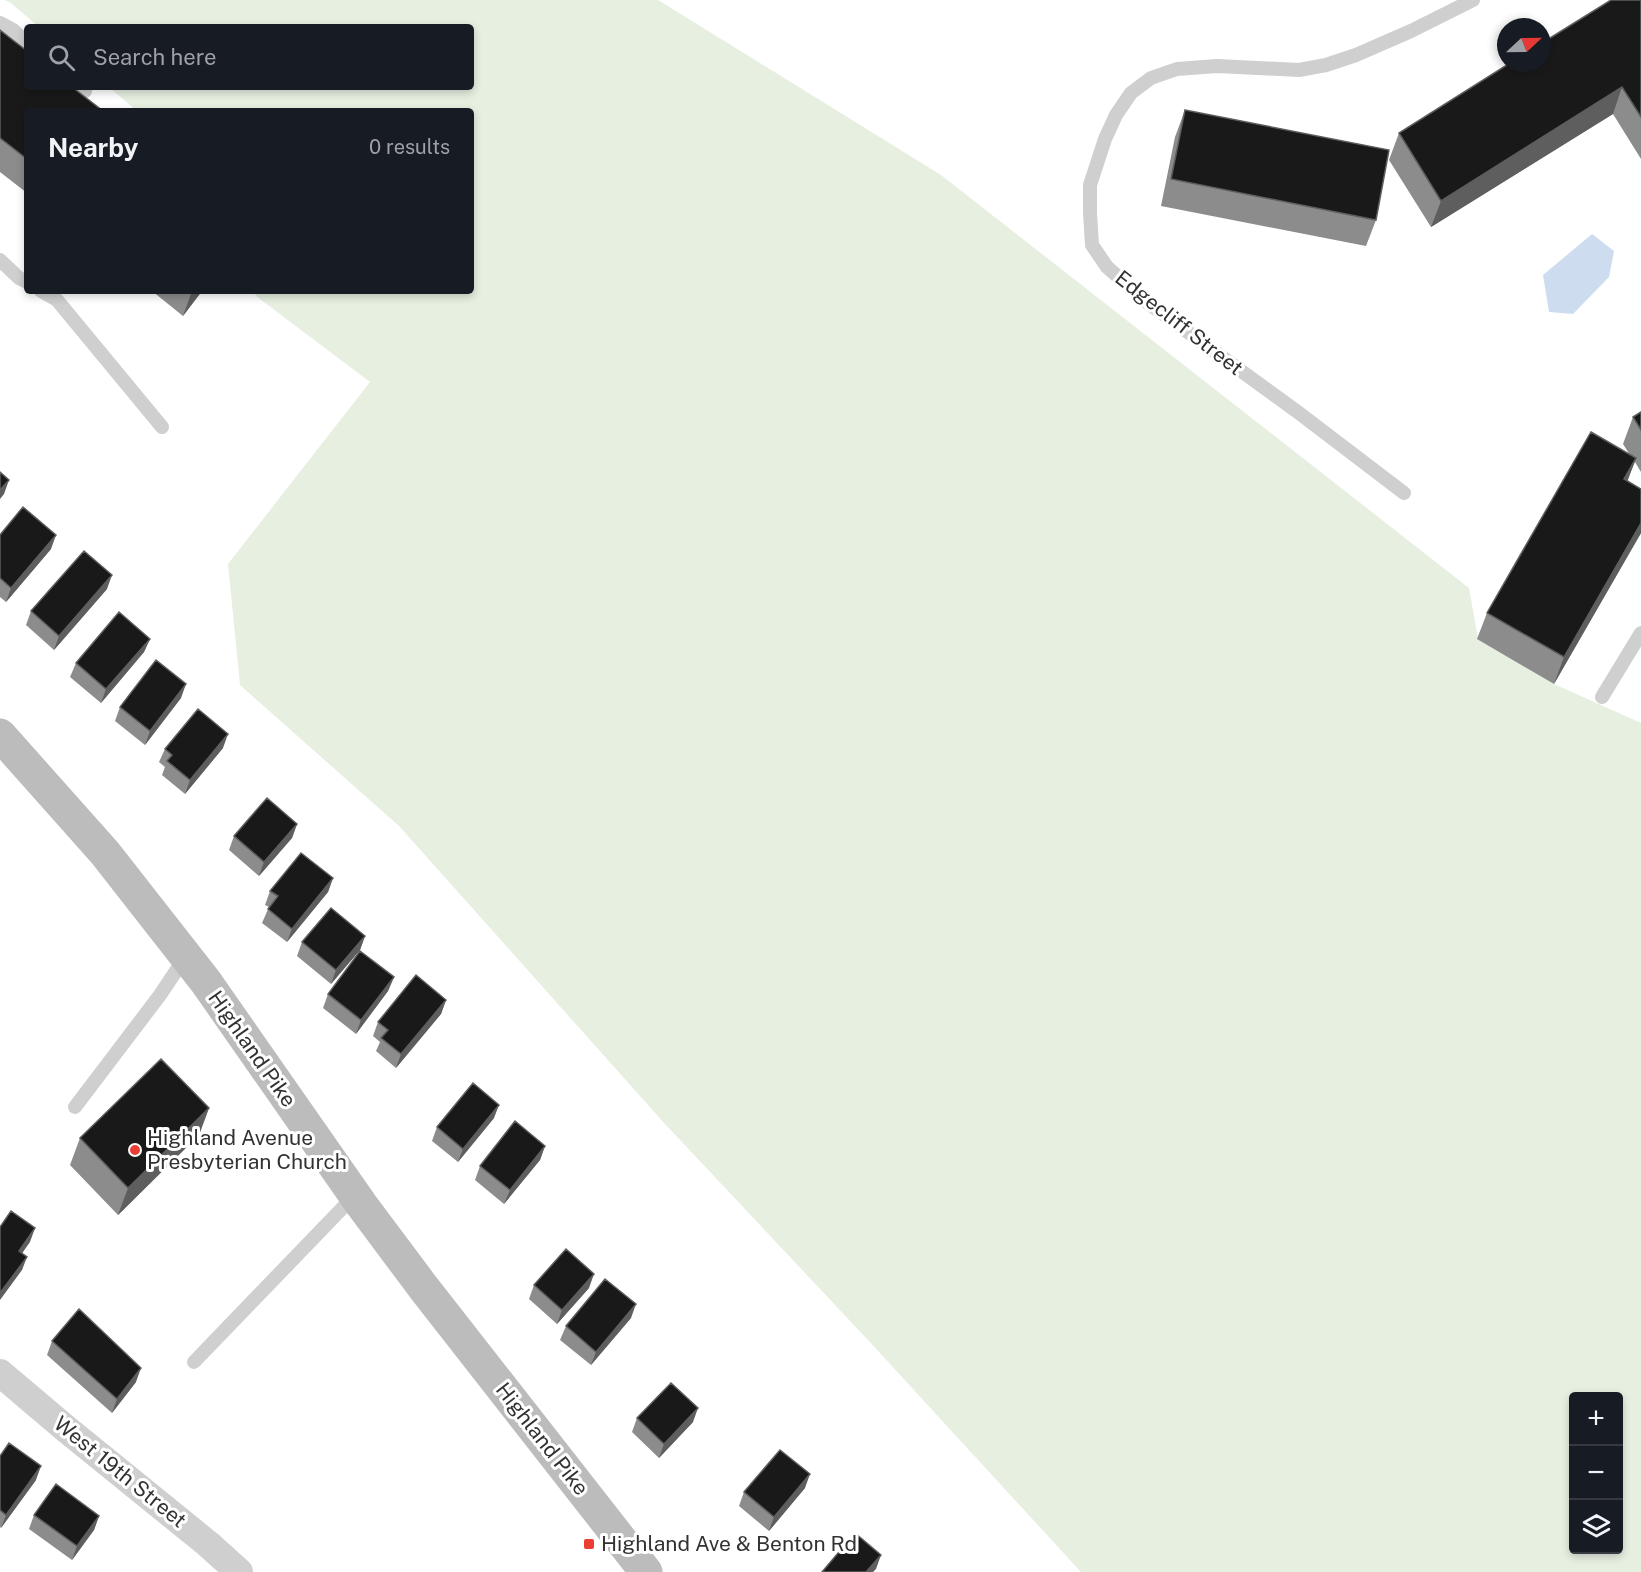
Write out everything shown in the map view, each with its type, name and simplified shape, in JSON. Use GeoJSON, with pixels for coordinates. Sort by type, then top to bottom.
{"type":"FeatureCollection","features":[{"type":"Feature","properties":{"kind":"street","name":"Highland Pike"},"geometry":{"type":"LineString","coordinates":[[0,735],[105,853],[186,956],[423,1287],[646,1572]]}},
{"type":"Feature","properties":{"kind":"street","name":"West 19th Street"},"geometry":{"type":"LineString","coordinates":[[0,1373],[208,1544],[238,1572]]}},
{"type":"Feature","properties":{"kind":"lane","name":"Edgecliff Street"},"geometry":{"type":"LineString","coordinates":[[1404,493],[1299,412],[1144,300],[1107,267],[1092,245],[1090,185],[1105,139],[1116,115],[1131,93],[1151,78],[1177,69],[1217,66],[1299,70],[1326,65],[1356,55],[1411,31],[1473,0]]}},
{"type":"Feature","properties":{"kind":"lane"},"geometry":{"type":"LineString","coordinates":[[0,23],[13,30],[24,41]]}},
{"type":"Feature","properties":{"kind":"lane"},"geometry":{"type":"LineString","coordinates":[[0,260],[24,280]]}},
{"type":"Feature","properties":{"kind":"lane"},"geometry":{"type":"LineString","coordinates":[[46,294],[57,300],[162,427]]}},
{"type":"Feature","properties":{"kind":"lane"},"geometry":{"type":"LineString","coordinates":[[1602,697],[1641,633]]}},
{"type":"Feature","properties":{"kind":"lane"},"geometry":{"type":"LineString","coordinates":[[75,1107],[160,995],[186,956]]}},
{"type":"Feature","properties":{"kind":"lane"},"geometry":{"type":"LineString","coordinates":[[194,1362],[355,1195]]}},
{"type":"Feature","properties":{"kind":"green space"},"geometry":{"type":"Polygon","coordinates":[[[5,0],[658,0],[941,175],[1469,588],[1478,639],[1554,684],[1641,723],[1641,1572],[1081,1572],[665,1124],[399,826],[240,685],[228,564],[370,382],[255,294],[474,294],[474,108],[134,108],[112,90],[474,90],[474,24],[36,24],[5,0]]]}},
{"type":"Feature","properties":{"kind":"water"},"geometry":{"type":"Polygon","coordinates":[[[1592,234],[1614,251],[1609,277],[1573,314],[1549,312],[1543,275],[1592,234]]]}},
{"type":"Feature","properties":{"kind":"building"},"geometry":{"type":"Polygon","coordinates":[[[1611,0],[1641,0],[1641,117],[1622,87],[1441,201],[1399,133],[1497,71],[1551,72],[1551,37],[1611,0]]]}},
{"type":"Feature","properties":{"kind":"building"},"geometry":{"type":"Polygon","coordinates":[[[0,30],[24,49],[24,90],[76,90],[99,108],[24,108],[24,157],[0,138],[0,30]]]}},
{"type":"Feature","properties":{"kind":"building"},"geometry":{"type":"Polygon","coordinates":[[[1185,110],[1389,150],[1376,220],[1171,179],[1185,110]]]}},
{"type":"Feature","properties":{"kind":"building"},"geometry":{"type":"Polygon","coordinates":[[[1641,412],[1641,430],[1633,417],[1641,412]]]}},
{"type":"Feature","properties":{"kind":"building"},"geometry":{"type":"Polygon","coordinates":[[[1591,432],[1636,458],[1624,479],[1641,489],[1641,523],[1564,657],[1487,613],[1591,432]]]}},
{"type":"Feature","properties":{"kind":"building"},"geometry":{"type":"Polygon","coordinates":[[[0,472],[9,480],[0,490],[0,472]]]}},
{"type":"Feature","properties":{"kind":"building"},"geometry":{"type":"Polygon","coordinates":[[[23,507],[56,535],[11,588],[0,578],[0,535],[23,507]]]}},
{"type":"Feature","properties":{"kind":"building"},"geometry":{"type":"Polygon","coordinates":[[[84,551],[112,575],[59,636],[31,611],[84,551]]]}},
{"type":"Feature","properties":{"kind":"building"},"geometry":{"type":"Polygon","coordinates":[[[119,612],[150,639],[106,689],[76,663],[119,612]]]}},
{"type":"Feature","properties":{"kind":"building"},"geometry":{"type":"Polygon","coordinates":[[[156,660],[186,684],[150,731],[120,707],[156,660]]]}},
{"type":"Feature","properties":{"kind":"building"},"geometry":{"type":"Polygon","coordinates":[[[198,709],[228,734],[190,780],[167,761],[172,755],[165,749],[198,709]]]}},
{"type":"Feature","properties":{"kind":"building"},"geometry":{"type":"Polygon","coordinates":[[[267,798],[297,824],[264,862],[234,836],[267,798]]]}},
{"type":"Feature","properties":{"kind":"building"},"geometry":{"type":"Polygon","coordinates":[[[301,853],[333,878],[292,929],[268,909],[278,896],[270,891],[301,853]]]}},
{"type":"Feature","properties":{"kind":"building"},"geometry":{"type":"Polygon","coordinates":[[[331,908],[365,936],[336,970],[302,942],[331,908]]]}},
{"type":"Feature","properties":{"kind":"building"},"geometry":{"type":"Polygon","coordinates":[[[360,951],[394,977],[361,1020],[328,994],[360,951]]]}},
{"type":"Feature","properties":{"kind":"building"},"geometry":{"type":"Polygon","coordinates":[[[416,975],[446,1000],[401,1054],[381,1038],[388,1030],[378,1022],[416,975]]]}},
{"type":"Feature","properties":{"kind":"building","name":"Highland Avenue Presbyterian Church"},"geometry":{"type":"Polygon","coordinates":[[[161,1059],[209,1108],[128,1188],[80,1138],[161,1059]]]}},
{"type":"Feature","properties":{"kind":"building"},"geometry":{"type":"Polygon","coordinates":[[[473,1083],[499,1105],[463,1149],[437,1127],[473,1083]]]}},
{"type":"Feature","properties":{"kind":"building"},"geometry":{"type":"Polygon","coordinates":[[[515,1121],[545,1146],[510,1190],[480,1166],[515,1121]]]}},
{"type":"Feature","properties":{"kind":"building"},"geometry":{"type":"Polygon","coordinates":[[[11,1211],[35,1228],[19,1251],[27,1257],[0,1293],[0,1227],[11,1211]]]}},
{"type":"Feature","properties":{"kind":"building"},"geometry":{"type":"Polygon","coordinates":[[[566,1249],[594,1274],[562,1310],[534,1285],[566,1249]]]}},
{"type":"Feature","properties":{"kind":"building"},"geometry":{"type":"Polygon","coordinates":[[[605,1279],[636,1304],[596,1352],[566,1326],[605,1279]]]}},
{"type":"Feature","properties":{"kind":"building"},"geometry":{"type":"Polygon","coordinates":[[[79,1309],[141,1368],[117,1399],[52,1341],[79,1309]]]}},
{"type":"Feature","properties":{"kind":"building"},"geometry":{"type":"Polygon","coordinates":[[[671,1383],[698,1408],[664,1444],[637,1418],[671,1383]]]}},
{"type":"Feature","properties":{"kind":"building"},"geometry":{"type":"Polygon","coordinates":[[[9,1443],[41,1466],[6,1515],[0,1510],[0,1456],[9,1443]]]}},
{"type":"Feature","properties":{"kind":"building"},"geometry":{"type":"Polygon","coordinates":[[[780,1450],[810,1474],[774,1517],[744,1492],[780,1450]]]}},
{"type":"Feature","properties":{"kind":"building"},"geometry":{"type":"Polygon","coordinates":[[[56,1484],[99,1516],[77,1546],[34,1515],[56,1484]]]}},
{"type":"Feature","properties":{"kind":"building"},"geometry":{"type":"Polygon","coordinates":[[[855,1533],[881,1555],[866,1572],[822,1572],[855,1533]]]}},
{"type":"Feature","properties":{"kind":"place","name":"Highland Avenue Presbyterian Church"},"geometry":{"type":"Point","coordinates":[135,1150]}},
{"type":"Feature","properties":{"kind":"place","name":"Highland Ave & Benton Rd"},"geometry":{"type":"Point","coordinates":[589,1544]}}]}
